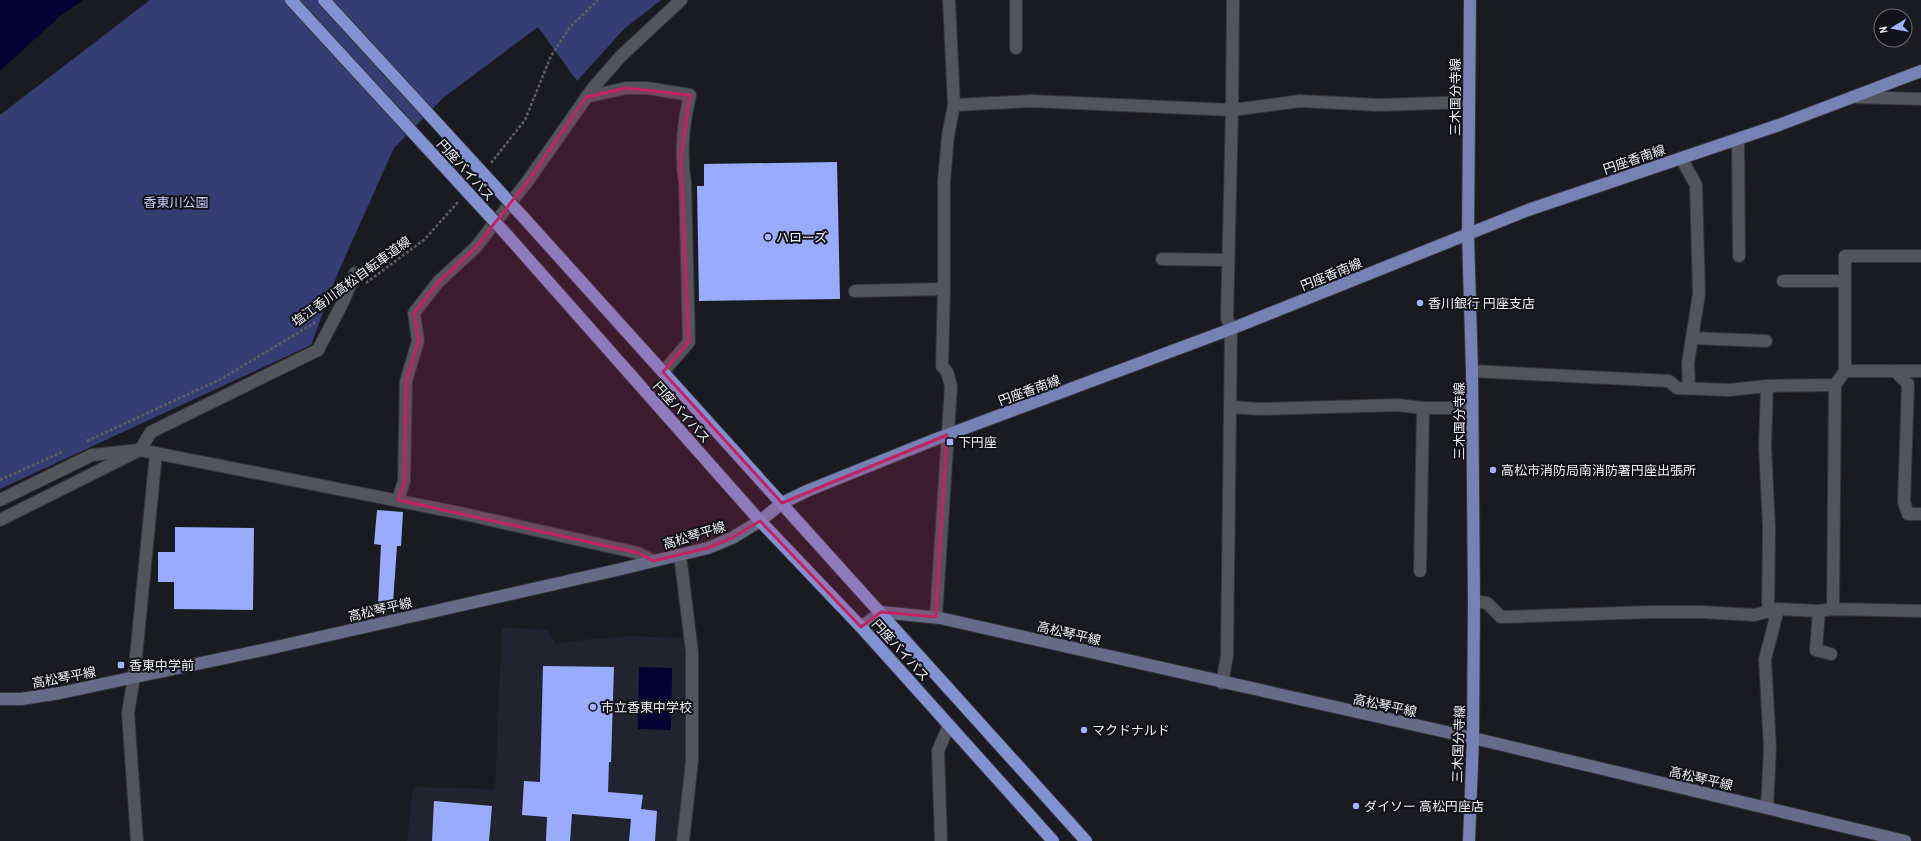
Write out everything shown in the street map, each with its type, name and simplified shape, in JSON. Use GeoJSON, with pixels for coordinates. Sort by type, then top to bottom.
{"type":"FeatureCollection","features":[{"type":"Feature","properties":{"kind":"highway","name":"円座バイパス"},"geometry":{"type":"LineString","coordinates":[[291,0],[506,234],[760,521],[861,627],[1053,841]]}},
{"type":"Feature","properties":{"kind":"highway","name":"円座バイパス"},"geometry":{"type":"LineString","coordinates":[[324,0],[881,612],[1086,841]]}},
{"type":"Feature","properties":{"kind":"main road","name":"三木国分寺線"},"geometry":{"type":"LineString","coordinates":[[1469,841],[1473,738],[1474,601],[1472,371],[1468,235],[1470,0]]}},
{"type":"Feature","properties":{"kind":"main road","name":"円座香南線"},"geometry":{"type":"LineString","coordinates":[[760,521],[782,503],[809,490],[947,435],[1232,329],[1528,210],[1738,138],[1921,71]]}},
{"type":"Feature","properties":{"kind":"main road","name":"高松琴平線"},"geometry":{"type":"LineString","coordinates":[[0,699],[21,699],[60,693],[272,648],[680,555],[708,548],[732,538],[760,521]]}},
{"type":"Feature","properties":{"kind":"main road","name":"高松琴平線"},"geometry":{"type":"LineString","coordinates":[[881,612],[936,617],[1222,683],[1473,738],[1905,841]]}},
{"type":"Feature","properties":{"kind":"main road"},"geometry":{"type":"LineString","coordinates":[[861,627],[881,612]]}},
{"type":"Feature","properties":{"kind":"street"},"geometry":{"type":"LineString","coordinates":[[398,500],[404,481],[406,381],[418,341],[414,313],[438,282],[480,242],[527,182],[586,97],[621,56],[681,0]]}},
{"type":"Feature","properties":{"kind":"street"},"geometry":{"type":"LineString","coordinates":[[936,617],[951,386],[947,372],[942,366],[944,181],[948,136],[954,105],[949,0]]}},
{"type":"Feature","properties":{"kind":"street"},"geometry":{"type":"LineString","coordinates":[[1016,0],[1016,48]]}},
{"type":"Feature","properties":{"kind":"street"},"geometry":{"type":"LineString","coordinates":[[1222,683],[1227,656],[1232,329],[1227,318],[1233,0]]}},
{"type":"Feature","properties":{"kind":"street"},"geometry":{"type":"LineString","coordinates":[[586,97],[626,88],[647,88],[690,95],[685,117],[681,160],[685,183],[689,342],[663,372]]}},
{"type":"Feature","properties":{"kind":"street"},"geometry":{"type":"LineString","coordinates":[[1852,97],[1921,99]]}},
{"type":"Feature","properties":{"kind":"street"},"geometry":{"type":"LineString","coordinates":[[954,105],[1031,101],[1232,110],[1300,101],[1378,105],[1469,102]]}},
{"type":"Feature","properties":{"kind":"street"},"geometry":{"type":"LineString","coordinates":[[1738,138],[1739,256]]}},
{"type":"Feature","properties":{"kind":"street"},"geometry":{"type":"LineString","coordinates":[[1681,158],[1696,185],[1699,294],[1688,363],[1689,388]]}},
{"type":"Feature","properties":{"kind":"street"},"geometry":{"type":"LineString","coordinates":[[1832,609],[1835,385],[1845,371],[1845,256],[1921,256]]}},
{"type":"Feature","properties":{"kind":"street"},"geometry":{"type":"LineString","coordinates":[[1162,259],[1228,260]]}},
{"type":"Feature","properties":{"kind":"street"},"geometry":{"type":"LineString","coordinates":[[0,520],[140,450],[151,432],[318,350],[343,302],[355,273]]}},
{"type":"Feature","properties":{"kind":"street"},"geometry":{"type":"LineString","coordinates":[[1783,281],[1845,281]]}},
{"type":"Feature","properties":{"kind":"street"},"geometry":{"type":"LineString","coordinates":[[855,291],[944,289]]}},
{"type":"Feature","properties":{"kind":"street"},"geometry":{"type":"LineString","coordinates":[[1692,338],[1766,341]]}},
{"type":"Feature","properties":{"kind":"street"},"geometry":{"type":"LineString","coordinates":[[1472,371],[1669,381],[1677,388],[1729,390],[1767,386],[1835,385]]}},
{"type":"Feature","properties":{"kind":"street"},"geometry":{"type":"LineString","coordinates":[[1845,371],[1921,371]]}},
{"type":"Feature","properties":{"kind":"street"},"geometry":{"type":"LineString","coordinates":[[1895,371],[1908,384],[1904,502],[1908,514],[1921,514]]}},
{"type":"Feature","properties":{"kind":"street"},"geometry":{"type":"LineString","coordinates":[[1767,386],[1765,446],[1773,610],[1766,659],[1770,748],[1767,808]]}},
{"type":"Feature","properties":{"kind":"street"},"geometry":{"type":"LineString","coordinates":[[1230,408],[1397,405],[1423,408],[1472,408]]}},
{"type":"Feature","properties":{"kind":"street"},"geometry":{"type":"LineString","coordinates":[[1420,571],[1423,408]]}},
{"type":"Feature","properties":{"kind":"street"},"geometry":{"type":"LineString","coordinates":[[0,500],[92,455],[140,450],[460,513],[638,553],[654,561]]}},
{"type":"Feature","properties":{"kind":"street"},"geometry":{"type":"LineString","coordinates":[[137,841],[128,712],[134,677],[156,453]]}},
{"type":"Feature","properties":{"kind":"street"},"geometry":{"type":"LineString","coordinates":[[680,555],[692,652],[692,761],[683,841]]}},
{"type":"Feature","properties":{"kind":"street"},"geometry":{"type":"LineString","coordinates":[[1474,601],[1488,603],[1501,617],[1651,612],[1702,612],[1754,615],[1773,610],[1819,611],[1832,609],[1921,611]]}},
{"type":"Feature","properties":{"kind":"street"},"geometry":{"type":"LineString","coordinates":[[1819,611],[1816,650],[1831,654]]}},
{"type":"Feature","properties":{"kind":"street"},"geometry":{"type":"LineString","coordinates":[[941,841],[938,751],[949,725]]}},
{"type":"Feature","properties":{"kind":"path"},"geometry":{"type":"LineString","coordinates":[[486,169],[525,120],[551,56],[570,27],[598,0]]}},
{"type":"Feature","properties":{"kind":"path","name":"塩江香川高松自転車道線"},"geometry":{"type":"LineString","coordinates":[[364,286],[426,239],[462,198]]}},
{"type":"Feature","properties":{"kind":"path","name":"塩江香川高松自転車道線"},"geometry":{"type":"LineString","coordinates":[[86,441],[221,379],[321,318]]}},
{"type":"Feature","properties":{"kind":"path"},"geometry":{"type":"LineString","coordinates":[[0,480],[64,451]]}},
{"type":"Feature","properties":{"kind":"highlighted area"},"geometry":{"type":"Polygon","coordinates":[[[626,88],[690,95],[681,160],[689,342],[663,372],[782,503],[947,435],[936,617],[881,612],[861,627],[760,521],[732,538],[708,548],[653,561],[638,553],[398,500],[404,481],[406,381],[418,341],[414,313],[438,282],[475,248],[527,182],[586,97],[626,88]]]}},
{"type":"Feature","properties":{"kind":"shaded area"},"geometry":{"type":"Polygon","coordinates":[[[0,0],[83,0],[60,16],[0,71],[0,0]]]}},
{"type":"Feature","properties":{"kind":"shaded area","name":"市立香東中学校"},"geometry":{"type":"Polygon","coordinates":[[[502,627],[548,630],[555,644],[629,636],[683,638],[685,652],[688,762],[678,841],[407,841],[413,787],[495,789],[502,627]]]}},
{"type":"Feature","properties":{"kind":"shaded area"},"geometry":{"type":"Polygon","coordinates":[[[639,667],[672,668],[671,730],[638,729],[639,667]]]}},
{"type":"Feature","properties":{"kind":"green space","name":"香東川公園"},"geometry":{"type":"Polygon","coordinates":[[[150,0],[661,0],[624,29],[577,81],[538,27],[443,98],[394,148],[337,275],[311,345],[0,489],[0,115],[150,0]]]}},
{"type":"Feature","properties":{"kind":"building"},"geometry":{"type":"Polygon","coordinates":[[[837,162],[840,299],[699,301],[697,186],[704,186],[704,164],[837,162]]]}},
{"type":"Feature","properties":{"kind":"building"},"geometry":{"type":"Polygon","coordinates":[[[377,510],[403,512],[401,546],[397,546],[393,603],[378,604],[381,545],[374,544],[377,510]]]}},
{"type":"Feature","properties":{"kind":"building"},"geometry":{"type":"Polygon","coordinates":[[[175,527],[254,528],[253,610],[174,609],[174,582],[158,582],[158,552],[175,552],[175,527]]]}},
{"type":"Feature","properties":{"kind":"building"},"geometry":{"type":"Polygon","coordinates":[[[543,666],[614,667],[611,762],[609,762],[608,792],[643,795],[641,809],[657,811],[655,841],[629,841],[631,819],[572,814],[570,841],[546,841],[547,817],[522,815],[524,781],[540,782],[543,666]]]}},
{"type":"Feature","properties":{"kind":"building"},"geometry":{"type":"Polygon","coordinates":[[[434,801],[492,806],[489,841],[432,841],[434,801]]]}},
{"type":"Feature","properties":{"kind":"place","name":"ハローズ"},"geometry":{"type":"Point","coordinates":[768,237]}},
{"type":"Feature","properties":{"kind":"place","name":"香川銀行 円座支店"},"geometry":{"type":"Point","coordinates":[1420,303]}},
{"type":"Feature","properties":{"kind":"place","name":"下円座"},"geometry":{"type":"Point","coordinates":[950,442]}},
{"type":"Feature","properties":{"kind":"place","name":"高松市消防局南消防署円座出張所"},"geometry":{"type":"Point","coordinates":[1493,470]}},
{"type":"Feature","properties":{"kind":"place","name":"香東中学前"},"geometry":{"type":"Point","coordinates":[121,665]}},
{"type":"Feature","properties":{"kind":"place","name":"市立香東中学校"},"geometry":{"type":"Point","coordinates":[593,707]}},
{"type":"Feature","properties":{"kind":"place","name":"マクドナルド"},"geometry":{"type":"Point","coordinates":[1084,730]}},
{"type":"Feature","properties":{"kind":"place","name":"ダイソー 高松円座店"},"geometry":{"type":"Point","coordinates":[1356,806]}}]}
